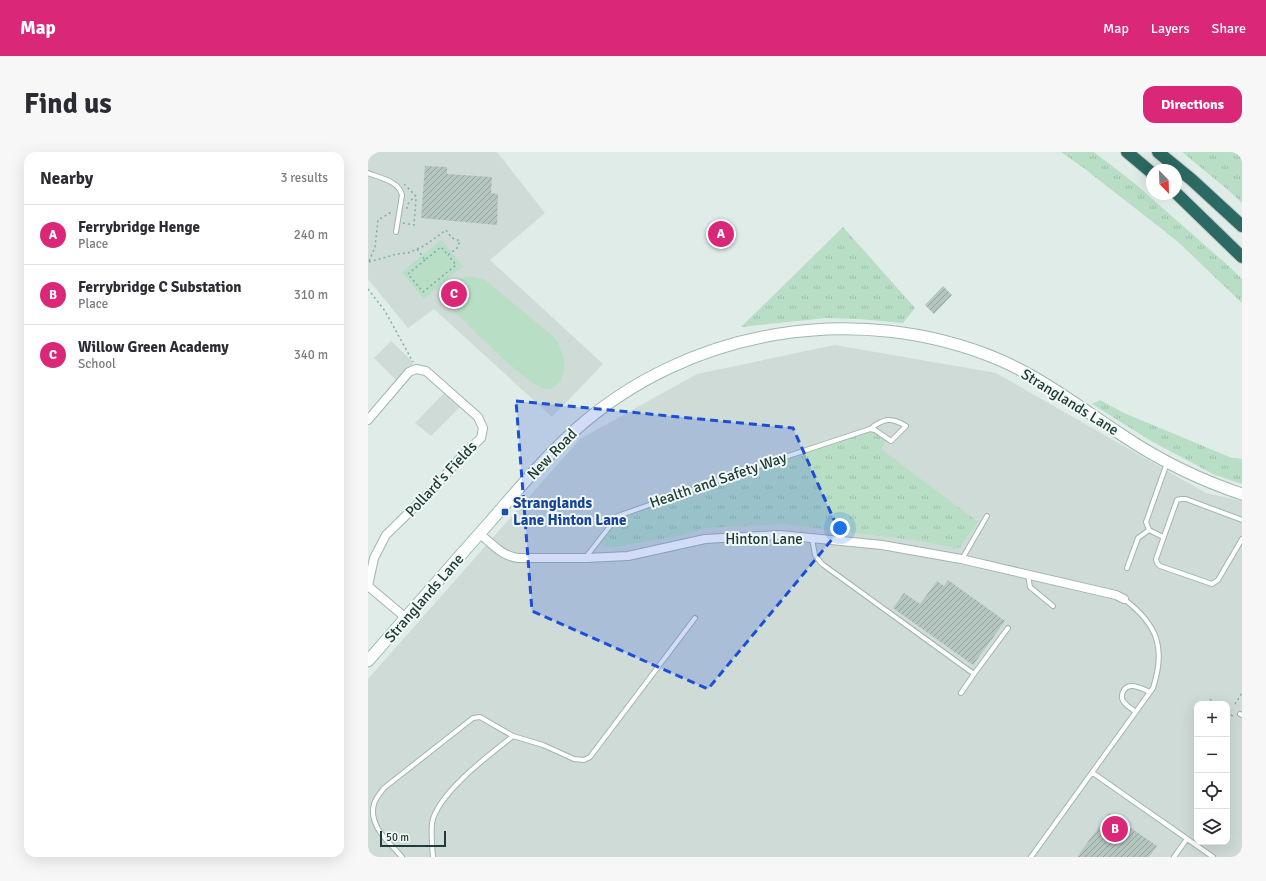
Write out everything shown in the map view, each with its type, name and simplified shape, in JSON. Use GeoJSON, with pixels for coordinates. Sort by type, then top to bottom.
{"type":"FeatureCollection","features":[{"type":"Feature","properties":{"kind":"highway"},"geometry":{"type":"LineString","coordinates":[[1127,152],[1146,168]]}},
{"type":"Feature","properties":{"kind":"highway"},"geometry":{"type":"LineString","coordinates":[[1158,152],[1192,180],[1242,226]]}},
{"type":"Feature","properties":{"kind":"highway"},"geometry":{"type":"LineString","coordinates":[[1182,199],[1242,257]]}},
{"type":"Feature","properties":{"kind":"main road","name":"Stranglands Lane"},"geometry":{"type":"LineString","coordinates":[[596,412],[622,394],[656,374],[699,354],[729,344],[768,335],[814,329],[886,330],[932,338],[955,344],[1000,360],[1022,370],[1048,385],[1127,438],[1167,462],[1202,480],[1242,494]]}},
{"type":"Feature","properties":{"kind":"main road","name":"New Road"},"geometry":{"type":"LineString","coordinates":[[480,534],[554,450],[574,430],[596,412]]}},
{"type":"Feature","properties":{"kind":"main road","name":"Stranglands Lane"},"geometry":{"type":"LineString","coordinates":[[368,661],[480,534]]}},
{"type":"Feature","properties":{"kind":"street"},"geometry":{"type":"LineString","coordinates":[[368,420],[409,372],[416,369]]}},
{"type":"Feature","properties":{"kind":"street","name":"Pollard's Fields"},"geometry":{"type":"LineString","coordinates":[[406,618],[368,586],[374,558],[386,535],[435,487],[461,457],[481,438],[483,428],[478,417],[432,376],[426,372],[416,369]]}},
{"type":"Feature","properties":{"kind":"street","name":"Hinton Lane"},"geometry":{"type":"LineString","coordinates":[[480,534],[504,554],[510,557],[518,558],[586,558],[628,556],[705,539],[780,535],[882,545],[961,559],[1116,595],[1124,599]]}},
{"type":"Feature","properties":{"kind":"lane"},"geometry":{"type":"LineString","coordinates":[[368,173],[398,186],[401,190],[402,195],[396,232]]}},
{"type":"Feature","properties":{"kind":"lane","name":"Health and Safety Way"},"geometry":{"type":"LineString","coordinates":[[586,558],[618,516],[772,461],[870,429],[877,423],[890,419],[898,421],[906,426],[891,442],[875,430],[870,429]]}},
{"type":"Feature","properties":{"kind":"lane"},"geometry":{"type":"LineString","coordinates":[[1163,537],[1149,530],[1146,522],[1167,462]]}},
{"type":"Feature","properties":{"kind":"lane"},"geometry":{"type":"LineString","coordinates":[[1242,520],[1186,499],[1177,500],[1156,559],[1157,563],[1160,566],[1212,584],[1218,580],[1242,539]]}},
{"type":"Feature","properties":{"kind":"lane"},"geometry":{"type":"LineString","coordinates":[[961,559],[987,516]]}},
{"type":"Feature","properties":{"kind":"lane"},"geometry":{"type":"LineString","coordinates":[[1127,568],[1138,538],[1149,530]]}},
{"type":"Feature","properties":{"kind":"lane"},"geometry":{"type":"LineString","coordinates":[[812,539],[815,555],[822,564],[974,674]]}},
{"type":"Feature","properties":{"kind":"lane"},"geometry":{"type":"LineString","coordinates":[[1028,574],[1030,586],[1053,606]]}},
{"type":"Feature","properties":{"kind":"lane"},"geometry":{"type":"LineString","coordinates":[[1031,857],[1136,712],[1154,684],[1159,664],[1159,649],[1152,630],[1145,617],[1124,599]]}},
{"type":"Feature","properties":{"kind":"lane"},"geometry":{"type":"LineString","coordinates":[[402,857],[377,828],[372,818],[374,804],[384,788],[473,718],[480,717],[513,736],[543,745],[574,759],[584,760],[590,757],[695,618]]}},
{"type":"Feature","properties":{"kind":"lane"},"geometry":{"type":"LineString","coordinates":[[961,693],[1008,628]]}},
{"type":"Feature","properties":{"kind":"lane"},"geometry":{"type":"LineString","coordinates":[[1136,712],[1124,703],[1122,699],[1122,693],[1126,687],[1131,686],[1150,692]]}},
{"type":"Feature","properties":{"kind":"lane"},"geometry":{"type":"LineString","coordinates":[[433,857],[432,822],[442,803],[466,775],[513,736]]}},
{"type":"Feature","properties":{"kind":"lane"},"geometry":{"type":"LineString","coordinates":[[1093,772],[1214,857]]}},
{"type":"Feature","properties":{"kind":"lane"},"geometry":{"type":"LineString","coordinates":[[1174,857],[1187,839]]}},
{"type":"Feature","properties":{"kind":"path"},"geometry":{"type":"LineString","coordinates":[[368,262],[375,247],[378,220],[400,208],[408,208],[408,204],[416,196]]}},
{"type":"Feature","properties":{"kind":"path"},"geometry":{"type":"LineString","coordinates":[[368,262],[417,250],[446,230],[452,238],[460,240],[457,248],[448,255]]}},
{"type":"Feature","properties":{"kind":"path"},"geometry":{"type":"LineString","coordinates":[[441,247],[448,255],[456,265],[424,292],[408,274],[441,247]]}},
{"type":"Feature","properties":{"kind":"path"},"geometry":{"type":"LineString","coordinates":[[417,250],[425,260]]}},
{"type":"Feature","properties":{"kind":"path"},"geometry":{"type":"LineString","coordinates":[[368,289],[386,311],[416,369]]}},
{"type":"Feature","properties":{"kind":"path"},"geometry":{"type":"LineString","coordinates":[[1235,704],[1242,693]]}},
{"type":"Feature","properties":{"kind":"path"},"geometry":{"type":"LineString","coordinates":[[1230,714],[1236,719]]}},
{"type":"Feature","properties":{"kind":"highlighted area"},"geometry":{"type":"Polygon","coordinates":[[[516,401],[793,428],[839,531],[708,689],[532,611],[516,401]]]}},
{"type":"Feature","properties":{"kind":"shaded area"},"geometry":{"type":"Polygon","coordinates":[[[378,152],[497,152],[545,213],[490,260],[603,364],[552,417],[434,309],[408,328],[368,279],[368,159],[378,152]]]}},
{"type":"Feature","properties":{"kind":"shaded area"},"geometry":{"type":"Polygon","coordinates":[[[391,341],[413,362],[409,372],[399,383],[374,358],[391,341]]]}},
{"type":"Feature","properties":{"kind":"shaded area"},"geometry":{"type":"Polygon","coordinates":[[[835,345],[996,373],[1206,493],[1242,501],[1242,857],[368,857],[368,679],[580,439],[697,374],[835,345]]]}},
{"type":"Feature","properties":{"kind":"shaded area"},"geometry":{"type":"Polygon","coordinates":[[[447,390],[463,404],[431,436],[415,423],[447,390]]]}},
{"type":"Feature","properties":{"kind":"green space"},"geometry":{"type":"Polygon","coordinates":[[[1061,152],[1094,152],[1133,182],[1146,193],[1146,200],[1153,200],[1242,279],[1242,303],[1177,241],[1061,152]]]}},
{"type":"Feature","properties":{"kind":"green space"},"geometry":{"type":"Polygon","coordinates":[[[1182,152],[1242,152],[1242,203],[1228,190],[1182,152]]]}},
{"type":"Feature","properties":{"kind":"green space"},"geometry":{"type":"Polygon","coordinates":[[[843,227],[915,308],[903,323],[826,318],[741,327],[843,227]]]}},
{"type":"Feature","properties":{"kind":"green space"},"geometry":{"type":"Polygon","coordinates":[[[441,240],[463,266],[424,299],[402,272],[441,240]]]}},
{"type":"Feature","properties":{"kind":"green space"},"geometry":{"type":"Polygon","coordinates":[[[467,276],[485,280],[554,337],[559,345],[564,359],[562,377],[555,386],[550,389],[539,387],[528,379],[500,356],[454,311],[451,300],[452,290],[457,282],[467,276]]]}},
{"type":"Feature","properties":{"kind":"green space"},"geometry":{"type":"Polygon","coordinates":[[[1100,400],[1124,413],[1232,458],[1242,459],[1242,484],[1215,475],[1151,441],[1092,404],[1100,400]]]}},
{"type":"Feature","properties":{"kind":"green space"},"geometry":{"type":"Polygon","coordinates":[[[870,429],[887,439],[881,449],[978,522],[960,547],[954,549],[947,546],[913,540],[784,524],[705,528],[683,535],[610,548],[598,543],[618,516],[870,429]]]}},
{"type":"Feature","properties":{"kind":"building"},"geometry":{"type":"Polygon","coordinates":[[[425,166],[447,167],[447,174],[492,177],[491,193],[498,194],[497,225],[421,218],[425,166]]]}},
{"type":"Feature","properties":{"kind":"building"},"geometry":{"type":"Polygon","coordinates":[[[943,286],[952,295],[934,314],[925,305],[943,286]]]}},
{"type":"Feature","properties":{"kind":"building"},"geometry":{"type":"Polygon","coordinates":[[[948,580],[1005,621],[973,665],[893,608],[904,593],[920,604],[937,581],[944,586],[948,580]]]}},
{"type":"Feature","properties":{"kind":"building"},"geometry":{"type":"Polygon","coordinates":[[[1109,813],[1157,846],[1149,857],[1077,857],[1109,813]]]}},
{"type":"Feature","properties":{"kind":"place","name":"Ferrybridge Henge"},"geometry":{"type":"Point","coordinates":[721,234]}},
{"type":"Feature","properties":{"kind":"place","name":"Willow Green Academy"},"geometry":{"type":"Point","coordinates":[454,294]}},
{"type":"Feature","properties":{"kind":"place","name":"Stranglands Lane Hinton Lane"},"geometry":{"type":"Point","coordinates":[505,512]}},
{"type":"Feature","properties":{"kind":"place","name":"Ferrybridge C Substation"},"geometry":{"type":"Point","coordinates":[1115,829]}}]}
